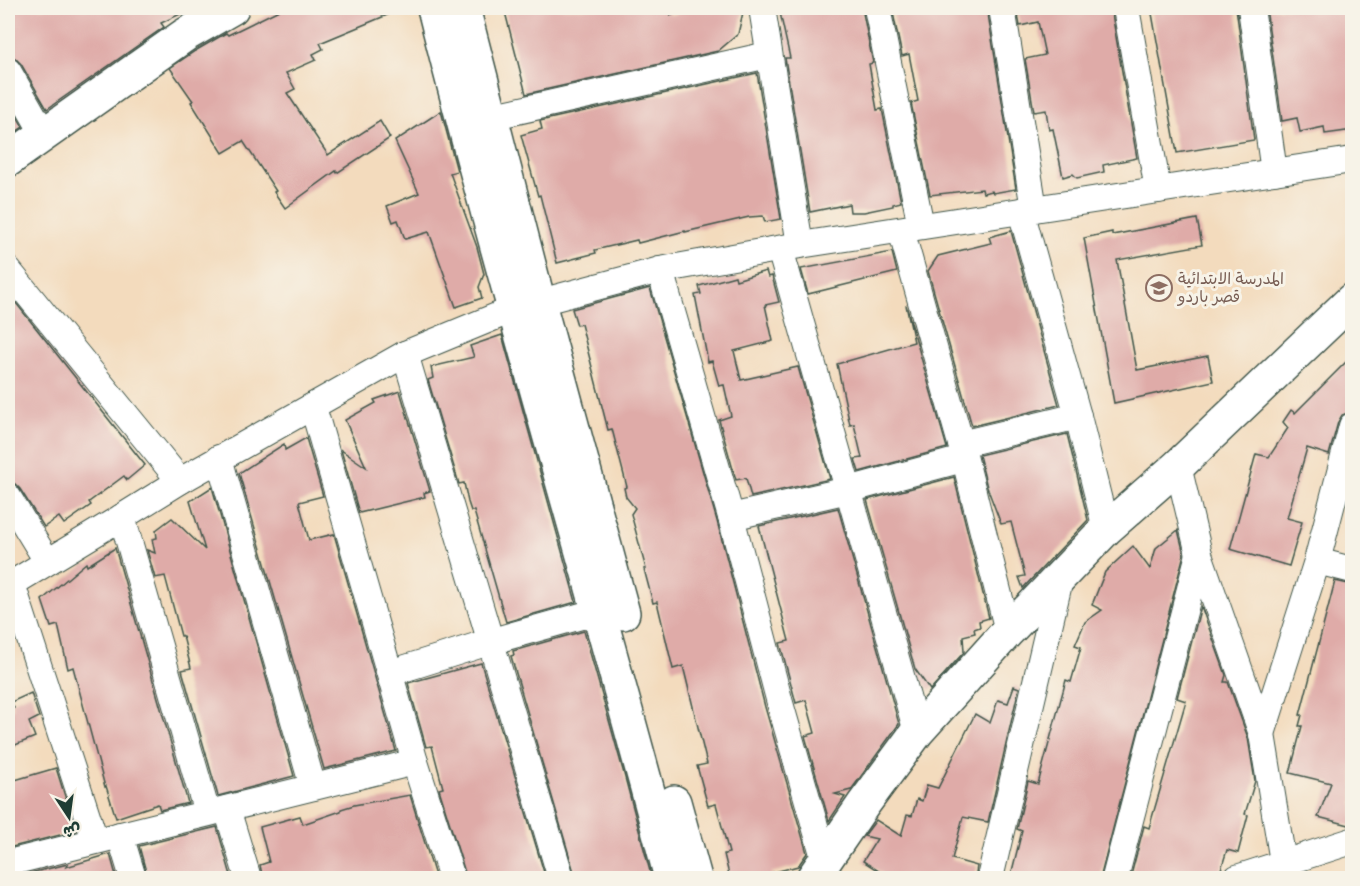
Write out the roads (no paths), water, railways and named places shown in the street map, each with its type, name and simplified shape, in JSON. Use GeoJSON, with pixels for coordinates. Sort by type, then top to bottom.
{"type":"FeatureCollection","features":[{"type":"Feature","properties":{"kind":"street"},"geometry":{"type":"LineString","coordinates":[[8,160],[185,35],[232,8]]}},
{"type":"Feature","properties":{"kind":"street"},"geometry":{"type":"LineString","coordinates":[[434,8],[463,123],[527,306],[695,879]]}},
{"type":"Feature","properties":{"kind":"street"},"geometry":{"type":"LineString","coordinates":[[463,8],[490,117],[527,306],[599,611],[671,879]]}},
{"type":"Feature","properties":{"kind":"street"},"geometry":{"type":"LineString","coordinates":[[762,8],[790,247],[848,490],[917,732]]}},
{"type":"Feature","properties":{"kind":"street"},"geometry":{"type":"LineString","coordinates":[[877,8],[911,228],[962,451],[1008,631]]}},
{"type":"Feature","properties":{"kind":"street"},"geometry":{"type":"LineString","coordinates":[[1002,8],[1028,210],[1106,529]]}},
{"type":"Feature","properties":{"kind":"street"},"geometry":{"type":"LineString","coordinates":[[1126,8],[1158,190]]}},
{"type":"Feature","properties":{"kind":"street"},"geometry":{"type":"LineString","coordinates":[[1251,8],[1274,172]]}},
{"type":"Feature","properties":{"kind":"street"},"geometry":{"type":"LineString","coordinates":[[490,117],[768,55]]}},
{"type":"Feature","properties":{"kind":"street"},"geometry":{"type":"LineString","coordinates":[[8,71],[44,134]]}},
{"type":"Feature","properties":{"kind":"street"},"geometry":{"type":"LineString","coordinates":[[95,840],[10,585],[180,480],[405,354],[527,306],[660,270],[790,247],[1353,160]]}},
{"type":"Feature","properties":{"kind":"street"},"geometry":{"type":"LineString","coordinates":[[8,270],[180,480]]}},
{"type":"Feature","properties":{"kind":"street"},"geometry":{"type":"LineString","coordinates":[[660,270],[731,517],[780,703],[819,870]]}},
{"type":"Feature","properties":{"kind":"street"},"geometry":{"type":"LineString","coordinates":[[819,870],[917,732],[1008,631],[1106,529],[1178,466],[1353,300]]}},
{"type":"Feature","properties":{"kind":"street"},"geometry":{"type":"LineString","coordinates":[[405,354],[561,879]]}},
{"type":"Feature","properties":{"kind":"street"},"geometry":{"type":"LineString","coordinates":[[313,407],[415,762],[452,879]]}},
{"type":"Feature","properties":{"kind":"street"},"geometry":{"type":"LineString","coordinates":[[731,517],[848,490],[962,451],[1078,416]]}},
{"type":"Feature","properties":{"kind":"street"},"geometry":{"type":"LineString","coordinates":[[1262,734],[1317,561],[1353,426]]}},
{"type":"Feature","properties":{"kind":"street"},"geometry":{"type":"LineString","coordinates":[[219,458],[313,787]]}},
{"type":"Feature","properties":{"kind":"street"},"geometry":{"type":"LineString","coordinates":[[1178,466],[1199,554],[1262,734],[1292,867]]}},
{"type":"Feature","properties":{"kind":"street"},"geometry":{"type":"LineString","coordinates":[[8,497],[47,561]]}},
{"type":"Feature","properties":{"kind":"street"},"geometry":{"type":"LineString","coordinates":[[122,517],[217,811],[248,879]]}},
{"type":"Feature","properties":{"kind":"street"},"geometry":{"type":"LineString","coordinates":[[1114,879],[1199,554]]}},
{"type":"Feature","properties":{"kind":"street"},"geometry":{"type":"LineString","coordinates":[[1317,561],[1353,570]]}},
{"type":"Feature","properties":{"kind":"street"},"geometry":{"type":"LineString","coordinates":[[990,879],[1061,575]]}},
{"type":"Feature","properties":{"kind":"street"},"geometry":{"type":"LineString","coordinates":[[390,673],[599,611]]}},
{"type":"Feature","properties":{"kind":"street"},"geometry":{"type":"LineString","coordinates":[[8,863],[415,762]]}},
{"type":"Feature","properties":{"kind":"street"},"geometry":{"type":"LineString","coordinates":[[120,835],[133,879]]}},
{"type":"Feature","properties":{"kind":"street"},"geometry":{"type":"LineString","coordinates":[[1237,879],[1292,867],[1353,842]]}},
{"type":"Feature","properties":{"kind":"place","name":"المدرسة الابتدائية قصر باردو"},"geometry":{"type":"Point","coordinates":[1159,288]}}]}
